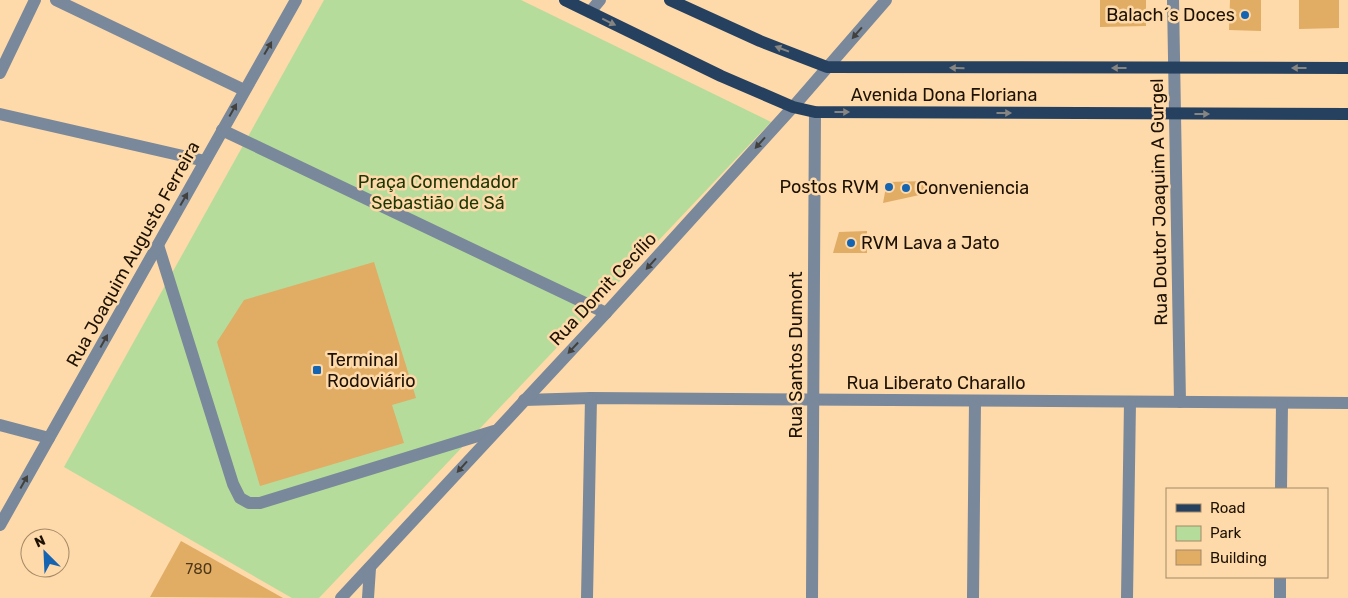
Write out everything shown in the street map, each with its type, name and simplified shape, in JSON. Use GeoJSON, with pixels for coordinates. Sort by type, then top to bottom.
{"type":"FeatureCollection","features":[{"type":"Feature","properties":{"kind":"main road","name":"Avenida Dona Floriana"},"geometry":{"type":"LineString","coordinates":[[565,0],[721,76],[793,107],[816,112],[1348,114]]}},
{"type":"Feature","properties":{"kind":"main road","name":"Avenida Dona Floriana"},"geometry":{"type":"LineString","coordinates":[[670,0],[760,41],[827,66],[1348,68]]}},
{"type":"Feature","properties":{"kind":"street"},"geometry":{"type":"LineString","coordinates":[[0,73],[35,0]]}},
{"type":"Feature","properties":{"kind":"street"},"geometry":{"type":"LineString","coordinates":[[56,0],[244,90]]}},
{"type":"Feature","properties":{"kind":"street","name":"Rua Joaquim Augusto Ferreira"},"geometry":{"type":"LineString","coordinates":[[0,525],[296,0]]}},
{"type":"Feature","properties":{"kind":"street"},"geometry":{"type":"LineString","coordinates":[[590,12],[600,0]]}},
{"type":"Feature","properties":{"kind":"street","name":"Rua Domit Cecílio"},"geometry":{"type":"LineString","coordinates":[[341,598],[606,313],[793,107],[886,0]]}},
{"type":"Feature","properties":{"kind":"street","name":"Rua Doutor Joaquim A Gurgel"},"geometry":{"type":"LineString","coordinates":[[1173,0],[1180,402]]}},
{"type":"Feature","properties":{"kind":"street","name":"Rua Santos Dumont"},"geometry":{"type":"LineString","coordinates":[[812,598],[816,112]]}},
{"type":"Feature","properties":{"kind":"street"},"geometry":{"type":"LineString","coordinates":[[0,114],[206,161]]}},
{"type":"Feature","properties":{"kind":"street"},"geometry":{"type":"LineString","coordinates":[[222,130],[606,313]]}},
{"type":"Feature","properties":{"kind":"street"},"geometry":{"type":"LineString","coordinates":[[158,245],[232,484],[240,498],[250,503],[260,503],[495,431]]}},
{"type":"Feature","properties":{"kind":"street"},"geometry":{"type":"LineString","coordinates":[[586,598],[591,398]]}},
{"type":"Feature","properties":{"kind":"street","name":"Rua Liberato Charallo"},"geometry":{"type":"LineString","coordinates":[[524,400],[591,398],[1348,404]]}},
{"type":"Feature","properties":{"kind":"street"},"geometry":{"type":"LineString","coordinates":[[973,598],[975,401]]}},
{"type":"Feature","properties":{"kind":"street"},"geometry":{"type":"LineString","coordinates":[[1127,598],[1130,402]]}},
{"type":"Feature","properties":{"kind":"street"},"geometry":{"type":"LineString","coordinates":[[1281,488],[1282,403]]}},
{"type":"Feature","properties":{"kind":"street"},"geometry":{"type":"LineString","coordinates":[[0,425],[49,438]]}},
{"type":"Feature","properties":{"kind":"street"},"geometry":{"type":"LineString","coordinates":[[368,598],[370,568]]}},
{"type":"Feature","properties":{"kind":"street"},"geometry":{"type":"LineString","coordinates":[[1280,578],[1280,598]]}},
{"type":"Feature","properties":{"kind":"green space","name":"Praça Comendador Sebastião de Sá"},"geometry":{"type":"Polygon","coordinates":[[[324,0],[521,0],[771,122],[319,598],[292,598],[64,467],[324,0]]]}},
{"type":"Feature","properties":{"kind":"building"},"geometry":{"type":"Polygon","coordinates":[[[1100,0],[1146,0],[1146,26],[1100,27],[1100,0]]]}},
{"type":"Feature","properties":{"kind":"building","name":"Balach´s Doces"},"geometry":{"type":"Polygon","coordinates":[[[1230,0],[1261,0],[1261,31],[1229,30],[1230,0]]]}},
{"type":"Feature","properties":{"kind":"building"},"geometry":{"type":"Polygon","coordinates":[[[1299,0],[1339,0],[1339,28],[1299,29],[1299,0]]]}},
{"type":"Feature","properties":{"kind":"building","name":"Conveniencia"},"geometry":{"type":"Polygon","coordinates":[[[928,181],[924,194],[883,203],[887,182],[928,181]]]}},
{"type":"Feature","properties":{"kind":"building","name":"RVM Lava a Jato"},"geometry":{"type":"Polygon","coordinates":[[[867,231],[867,253],[833,253],[839,232],[867,231]]]}},
{"type":"Feature","properties":{"kind":"building","name":"Terminal Rodoviário"},"geometry":{"type":"Polygon","coordinates":[[[374,262],[416,398],[392,405],[404,443],[260,486],[217,342],[244,300],[374,262]]]}},
{"type":"Feature","properties":{"kind":"building"},"geometry":{"type":"Polygon","coordinates":[[[181,541],[283,598],[150,597],[181,541]]]}},
{"type":"Feature","properties":{"kind":"place","name":"Balach´s Doces"},"geometry":{"type":"Point","coordinates":[1245,15]}},
{"type":"Feature","properties":{"kind":"place","name":"Postos RVM"},"geometry":{"type":"Point","coordinates":[889,187]}},
{"type":"Feature","properties":{"kind":"place","name":"Conveniencia"},"geometry":{"type":"Point","coordinates":[906,188]}},
{"type":"Feature","properties":{"kind":"place","name":"RVM Lava a Jato"},"geometry":{"type":"Point","coordinates":[851,243]}},
{"type":"Feature","properties":{"kind":"place","name":"Terminal Rodoviário"},"geometry":{"type":"Point","coordinates":[317,370]}}]}
